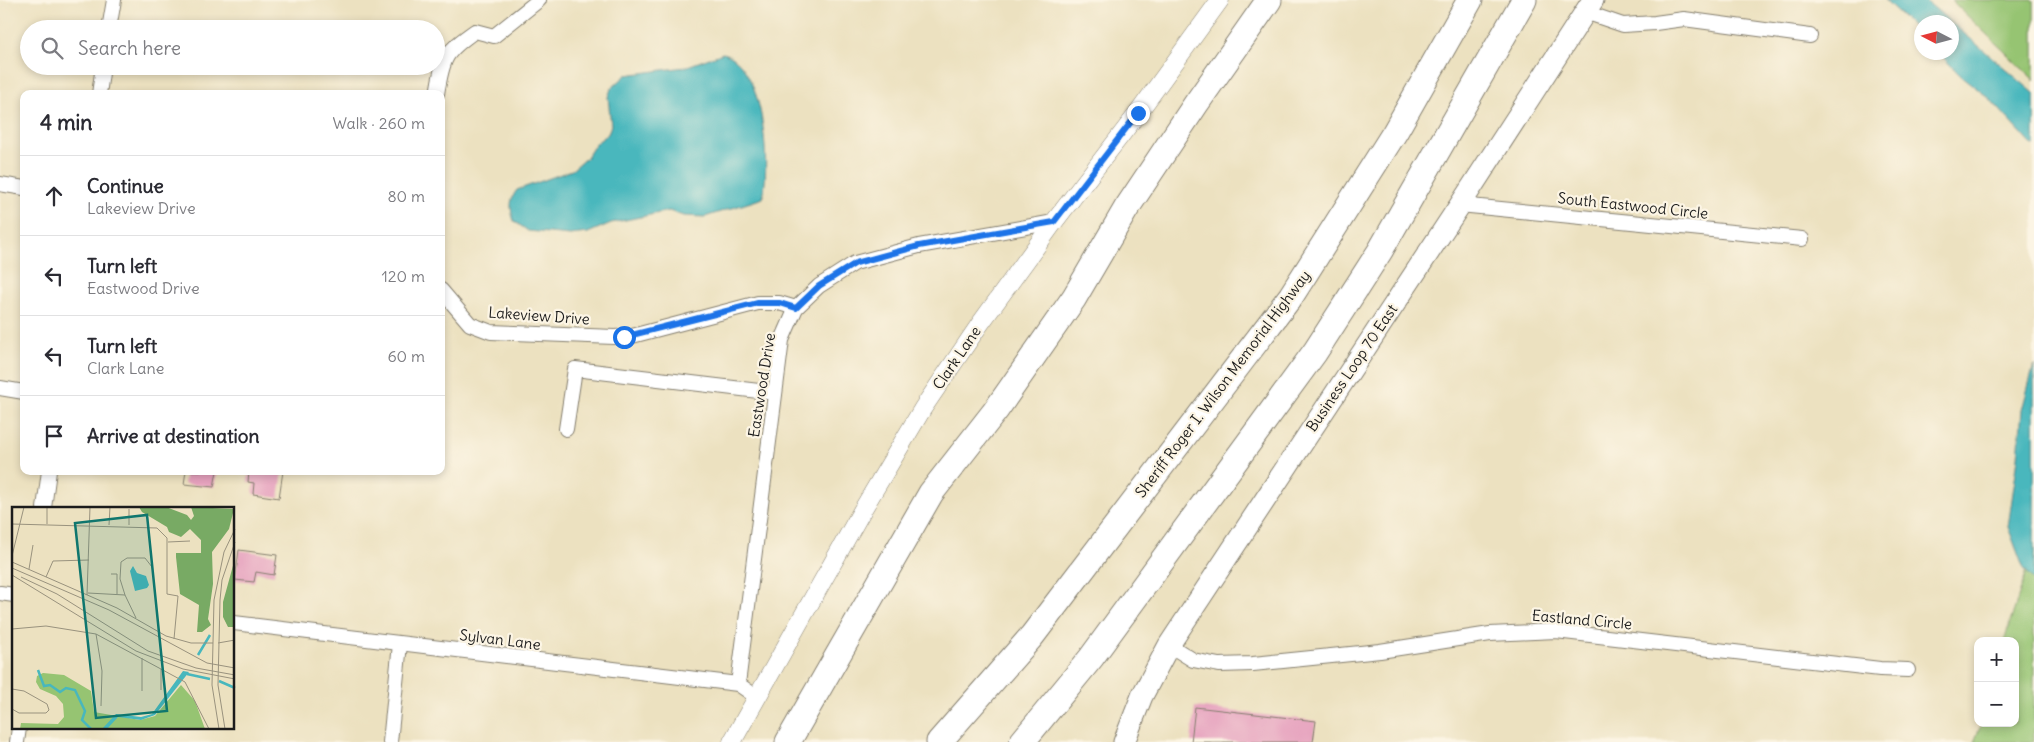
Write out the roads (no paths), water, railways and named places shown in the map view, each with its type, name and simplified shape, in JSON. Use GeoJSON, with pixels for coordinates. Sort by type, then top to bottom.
{"type":"FeatureCollection","features":[{"type":"Feature","properties":{"kind":"highway"},"geometry":{"type":"LineString","coordinates":[[788,742],[931,493],[996,410],[1074,298],[1126,209],[1196,104],[1269,0]]}},
{"type":"Feature","properties":{"kind":"highway","name":"Sheriff Roger I. Wilson Memorial Highway"},"geometry":{"type":"LineString","coordinates":[[940,742],[1032,636],[1291,296],[1396,132],[1470,0]]}},
{"type":"Feature","properties":{"kind":"highway"},"geometry":{"type":"LineString","coordinates":[[1022,742],[1091,658],[1315,352],[1380,251],[1524,0]]}},
{"type":"Feature","properties":{"kind":"main road","name":"Business Loop 70 East"},"geometry":{"type":"LineString","coordinates":[[1124,742],[1142,696],[1169,645],[1589,6]]}},
{"type":"Feature","properties":{"kind":"street"},"geometry":{"type":"LineString","coordinates":[[111,20],[114,0]]}},
{"type":"Feature","properties":{"kind":"street"},"geometry":{"type":"LineString","coordinates":[[445,58],[453,46],[475,31],[494,36],[539,0]]}},
{"type":"Feature","properties":{"kind":"street","name":"Clark Lane"},"geometry":{"type":"LineString","coordinates":[[732,742],[862,509],[923,408],[980,324],[1054,222],[1138,113],[1220,0]]}},
{"type":"Feature","properties":{"kind":"street"},"geometry":{"type":"LineString","coordinates":[[1589,6],[1623,24],[1655,23],[1684,19],[1810,36]]}},
{"type":"Feature","properties":{"kind":"street"},"geometry":{"type":"LineString","coordinates":[[100,90],[102,75]]}},
{"type":"Feature","properties":{"kind":"street"},"geometry":{"type":"LineString","coordinates":[[438,90],[440,75]]}},
{"type":"Feature","properties":{"kind":"street"},"geometry":{"type":"LineString","coordinates":[[0,184],[20,187]]}},
{"type":"Feature","properties":{"kind":"street","name":"South Eastwood Circle"},"geometry":{"type":"LineString","coordinates":[[1460,204],[1802,240]]}},
{"type":"Feature","properties":{"kind":"street","name":"Eastwood Drive"},"geometry":{"type":"LineString","coordinates":[[738,684],[782,340],[796,308],[819,286],[856,263],[919,246],[1054,222]]}},
{"type":"Feature","properties":{"kind":"street","name":"Lakeview Drive"},"geometry":{"type":"LineString","coordinates":[[445,295],[470,324],[491,332],[624,337],[758,303],[780,303],[796,308]]}},
{"type":"Feature","properties":{"kind":"street"},"geometry":{"type":"LineString","coordinates":[[566,429],[575,369],[775,393]]}},
{"type":"Feature","properties":{"kind":"street"},"geometry":{"type":"LineString","coordinates":[[0,388],[20,391]]}},
{"type":"Feature","properties":{"kind":"street"},"geometry":{"type":"LineString","coordinates":[[44,507],[48,475]]}},
{"type":"Feature","properties":{"kind":"street","name":"Sylvan Lane"},"geometry":{"type":"LineString","coordinates":[[235,623],[738,684],[758,698]]}},
{"type":"Feature","properties":{"kind":"street","name":"Eastland Circle"},"geometry":{"type":"LineString","coordinates":[[1169,645],[1194,660],[1219,666],[1380,651],[1490,634],[1556,631],[1880,669],[1908,670]]}},
{"type":"Feature","properties":{"kind":"street"},"geometry":{"type":"LineString","coordinates":[[390,742],[400,644]]}},
{"type":"Feature","properties":{"kind":"water"},"geometry":{"type":"Polygon","coordinates":[[[1885,0],[1925,0],[1943,15],[1914,15],[1914,27],[1885,0]]]}},
{"type":"Feature","properties":{"kind":"water"},"geometry":{"type":"Polygon","coordinates":[[[1959,29],[2034,93],[2034,147],[1989,98],[1960,75],[1946,60],[1959,60],[1959,29]]]}},
{"type":"Feature","properties":{"kind":"water"},"geometry":{"type":"Polygon","coordinates":[[[723,53],[737,61],[748,76],[756,95],[761,117],[766,163],[763,198],[705,217],[683,216],[669,211],[611,223],[588,233],[570,235],[528,231],[514,221],[511,205],[517,190],[572,170],[587,157],[596,143],[608,134],[611,125],[608,97],[611,89],[626,75],[685,67],[723,53]]]}},
{"type":"Feature","properties":{"kind":"water"},"geometry":{"type":"Polygon","coordinates":[[[2034,365],[2034,581],[2023,567],[2008,527],[2018,458],[2022,410],[2034,365]]]}}]}
